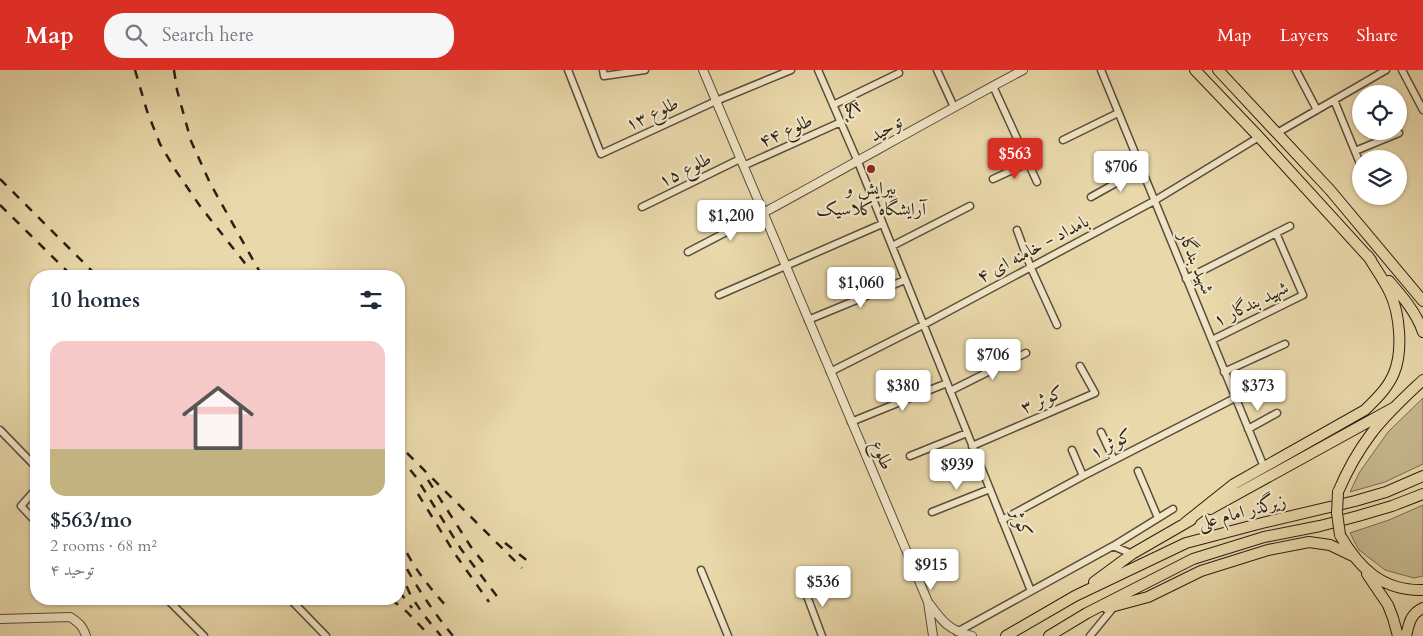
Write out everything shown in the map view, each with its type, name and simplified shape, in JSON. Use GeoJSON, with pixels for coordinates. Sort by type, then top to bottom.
{"type":"FeatureCollection","features":[{"type":"Feature","properties":{"kind":"main road"},"geometry":{"type":"LineString","coordinates":[[1196,70],[1368,256],[1413,310],[1422,327]]}},
{"type":"Feature","properties":{"kind":"main road"},"geometry":{"type":"LineString","coordinates":[[1218,70],[1330,190],[1423,301]]}},
{"type":"Feature","properties":{"kind":"main road"},"geometry":{"type":"LineString","coordinates":[[1185,523],[1234,484],[1365,410],[1382,394],[1394,373],[1398,358],[1399,328],[1390,292],[1368,256]]}},
{"type":"Feature","properties":{"kind":"main road"},"geometry":{"type":"LineString","coordinates":[[1398,636],[1388,605],[1364,568],[1353,556],[1340,534],[1337,513],[1338,492],[1346,473],[1371,434],[1423,380]]}},
{"type":"Feature","properties":{"kind":"main road"},"geometry":{"type":"LineString","coordinates":[[1006,636],[1075,596],[1132,554],[1327,443],[1395,407]]}},
{"type":"Feature","properties":{"kind":"main road"},"geometry":{"type":"LineString","coordinates":[[1307,443],[1327,443]]}},
{"type":"Feature","properties":{"kind":"main road","name":"زیرگذر امام علی"},"geometry":{"type":"LineString","coordinates":[[1075,596],[1186,543],[1262,522],[1355,501],[1386,492],[1423,476]]}},
{"type":"Feature","properties":{"kind":"main road","name":"زیرگذر امام علی"},"geometry":{"type":"LineString","coordinates":[[1087,613],[1193,560],[1264,537],[1358,516],[1423,494]]}},
{"type":"Feature","properties":{"kind":"main road"},"geometry":{"type":"LineString","coordinates":[[1048,636],[1087,613],[1148,597],[1201,571],[1268,550],[1309,542],[1330,545],[1353,556]]}},
{"type":"Feature","properties":{"kind":"main road"},"geometry":{"type":"LineString","coordinates":[[1364,568],[1391,585],[1423,590]]}},
{"type":"Feature","properties":{"kind":"main road"},"geometry":{"type":"LineString","coordinates":[[1406,636],[1411,617],[1423,608]]}},
{"type":"Feature","properties":{"kind":"street","name":"طلوع ۱۳"},"geometry":{"type":"LineString","coordinates":[[568,70],[601,154],[716,101],[791,70]]}},
{"type":"Feature","properties":{"kind":"street"},"geometry":{"type":"LineString","coordinates":[[602,70],[604,76],[645,70]]}},
{"type":"Feature","properties":{"kind":"street","name":"طلوع"},"geometry":{"type":"LineString","coordinates":[[702,70],[928,602]]}},
{"type":"Feature","properties":{"kind":"street","name":"یکتا"},"geometry":{"type":"LineString","coordinates":[[818,70],[858,162]]}},
{"type":"Feature","properties":{"kind":"street"},"geometry":{"type":"LineString","coordinates":[[937,70],[954,107]]}},
{"type":"Feature","properties":{"kind":"street","name":"توحید"},"geometry":{"type":"LineString","coordinates":[[763,213],[1023,70]]}},
{"type":"Feature","properties":{"kind":"street","name":"شهید بندگار"},"geometry":{"type":"LineString","coordinates":[[1101,70],[1264,467]]}},
{"type":"Feature","properties":{"kind":"street"},"geometry":{"type":"LineString","coordinates":[[1296,70],[1317,110]]}},
{"type":"Feature","properties":{"kind":"street"},"geometry":{"type":"LineString","coordinates":[[1277,133],[1386,70]]}},
{"type":"Feature","properties":{"kind":"street"},"geometry":{"type":"LineString","coordinates":[[1402,70],[1423,110]]}},
{"type":"Feature","properties":{"kind":"street"},"geometry":{"type":"LineString","coordinates":[[833,105],[899,73]]}},
{"type":"Feature","properties":{"kind":"street"},"geometry":{"type":"LineString","coordinates":[[993,86],[1036,182]]}},
{"type":"Feature","properties":{"kind":"street"},"geometry":{"type":"LineString","coordinates":[[1334,100],[1355,150]]}},
{"type":"Feature","properties":{"kind":"street"},"geometry":{"type":"LineString","coordinates":[[1063,140],[1118,113]]}},
{"type":"Feature","properties":{"kind":"street","name":"طلوع ۴۴"},"geometry":{"type":"LineString","coordinates":[[742,163],[841,122]]}},
{"type":"Feature","properties":{"kind":"street","name":"بامداد - خامنه ای ۴"},"geometry":{"type":"LineString","coordinates":[[830,372],[924,325],[1154,201],[1259,137]]}},
{"type":"Feature","properties":{"kind":"street"},"geometry":{"type":"LineString","coordinates":[[1357,150],[1382,140]]}},
{"type":"Feature","properties":{"kind":"street","name":"کوثر"},"geometry":{"type":"LineString","coordinates":[[858,162],[1031,591]]}},
{"type":"Feature","properties":{"kind":"street"},"geometry":{"type":"LineString","coordinates":[[993,179],[1028,162]]}},
{"type":"Feature","properties":{"kind":"street","name":"طلوع ۱۵"},"geometry":{"type":"LineString","coordinates":[[642,207],[742,163]]}},
{"type":"Feature","properties":{"kind":"street"},"geometry":{"type":"LineString","coordinates":[[1091,198],[1141,169]]}},
{"type":"Feature","properties":{"kind":"street"},"geometry":{"type":"LineString","coordinates":[[892,246],[970,206]]}},
{"type":"Feature","properties":{"kind":"street"},"geometry":{"type":"LineString","coordinates":[[688,252],[763,213]]}},
{"type":"Feature","properties":{"kind":"street"},"geometry":{"type":"LineString","coordinates":[[719,295],[882,224]]}},
{"type":"Feature","properties":{"kind":"street"},"geometry":{"type":"LineString","coordinates":[[1186,279],[1290,226]]}},
{"type":"Feature","properties":{"kind":"street"},"geometry":{"type":"LineString","coordinates":[[1017,230],[1031,268],[1057,325]]}},
{"type":"Feature","properties":{"kind":"street","name":"شهید بندگار ۱"},"geometry":{"type":"LineString","coordinates":[[1212,340],[1303,295],[1276,233]]}},
{"type":"Feature","properties":{"kind":"street"},"geometry":{"type":"LineString","coordinates":[[808,320],[905,280]]}},
{"type":"Feature","properties":{"kind":"street"},"geometry":{"type":"LineString","coordinates":[[1224,372],[1285,344]]}},
{"type":"Feature","properties":{"kind":"street"},"geometry":{"type":"LineString","coordinates":[[950,391],[1026,353]]}},
{"type":"Feature","properties":{"kind":"street","name":"کوثر ۳"},"geometry":{"type":"LineString","coordinates":[[972,446],[1095,393],[1080,366]]}},
{"type":"Feature","properties":{"kind":"street"},"geometry":{"type":"LineString","coordinates":[[852,422],[947,383]]}},
{"type":"Feature","properties":{"kind":"street","name":"کوثر ۱"},"geometry":{"type":"LineString","coordinates":[[1002,520],[1235,398]]}},
{"type":"Feature","properties":{"kind":"street"},"geometry":{"type":"LineString","coordinates":[[1248,429],[1277,413]]}},
{"type":"Feature","properties":{"kind":"street"},"geometry":{"type":"LineString","coordinates":[[0,430],[30,461]]}},
{"type":"Feature","properties":{"kind":"street"},"geometry":{"type":"LineString","coordinates":[[1101,432],[1114,460]]}},
{"type":"Feature","properties":{"kind":"street"},"geometry":{"type":"LineString","coordinates":[[910,456],[967,433]]}},
{"type":"Feature","properties":{"kind":"street"},"geometry":{"type":"LineString","coordinates":[[1072,450],[1083,476]]}},
{"type":"Feature","properties":{"kind":"street"},"geometry":{"type":"LineString","coordinates":[[1138,471],[1158,518]]}},
{"type":"Feature","properties":{"kind":"street"},"geometry":{"type":"LineString","coordinates":[[932,512],[990,489]]}},
{"type":"Feature","properties":{"kind":"street"},"geometry":{"type":"LineString","coordinates":[[30,496],[21,506],[30,516]]}},
{"type":"Feature","properties":{"kind":"street"},"geometry":{"type":"LineString","coordinates":[[957,632],[1112,546],[1173,509]]}},
{"type":"Feature","properties":{"kind":"street"},"geometry":{"type":"LineString","coordinates":[[1112,546],[1132,554]]}},
{"type":"Feature","properties":{"kind":"street"},"geometry":{"type":"LineString","coordinates":[[701,570],[728,636]]}},
{"type":"Feature","properties":{"kind":"street"},"geometry":{"type":"LineString","coordinates":[[804,588],[822,636]]}},
{"type":"Feature","properties":{"kind":"street"},"geometry":{"type":"LineString","coordinates":[[928,602],[941,620],[957,632],[972,636]]}},
{"type":"Feature","properties":{"kind":"street"},"geometry":{"type":"LineString","coordinates":[[928,602],[932,636]]}},
{"type":"Feature","properties":{"kind":"street"},"geometry":{"type":"LineString","coordinates":[[173,605],[204,636]]}},
{"type":"Feature","properties":{"kind":"street"},"geometry":{"type":"LineString","coordinates":[[296,605],[326,636]]}},
{"type":"Feature","properties":{"kind":"street"},"geometry":{"type":"LineString","coordinates":[[1090,636],[1114,606]]}},
{"type":"Feature","properties":{"kind":"street"},"geometry":{"type":"LineString","coordinates":[[0,619],[70,617],[78,622],[86,636]]}},
{"type":"Feature","properties":{"kind":"shaded area"},"geometry":{"type":"Polygon","coordinates":[[[1423,398],[1423,464],[1385,482],[1350,492],[1359,473],[1388,432],[1423,398]]]}},
{"type":"Feature","properties":{"kind":"shaded area"},"geometry":{"type":"Polygon","coordinates":[[[1423,505],[1423,576],[1414,578],[1385,570],[1359,550],[1350,533],[1389,520],[1423,505]]]}},
{"type":"Feature","properties":{"kind":"railway"},"geometry":{"type":"LineString","coordinates":[[135,70],[147,111],[160,144],[200,206],[250,270]]}},
{"type":"Feature","properties":{"kind":"railway"},"geometry":{"type":"LineString","coordinates":[[174,70],[177,90],[191,141],[210,183],[259,270]]}},
{"type":"Feature","properties":{"kind":"railway"},"geometry":{"type":"LineString","coordinates":[[0,179],[91,270]]}},
{"type":"Feature","properties":{"kind":"railway"},"geometry":{"type":"LineString","coordinates":[[0,205],[66,270]]}},
{"type":"Feature","properties":{"kind":"railway"},"geometry":{"type":"LineString","coordinates":[[407,453],[522,568]]}},
{"type":"Feature","properties":{"kind":"railway"},"geometry":{"type":"LineString","coordinates":[[405,463],[416,477],[461,549],[499,599]]}},
{"type":"Feature","properties":{"kind":"railway"},"geometry":{"type":"LineString","coordinates":[[428,480],[471,547],[487,567]]}},
{"type":"Feature","properties":{"kind":"railway"},"geometry":{"type":"LineString","coordinates":[[418,494],[455,554],[489,602]]}},
{"type":"Feature","properties":{"kind":"railway"},"geometry":{"type":"LineString","coordinates":[[505,543],[529,562]]}},
{"type":"Feature","properties":{"kind":"railway"},"geometry":{"type":"LineString","coordinates":[[405,549],[421,575],[448,608]]}},
{"type":"Feature","properties":{"kind":"railway"},"geometry":{"type":"LineString","coordinates":[[405,565],[423,596],[453,636]]}},
{"type":"Feature","properties":{"kind":"railway"},"geometry":{"type":"LineString","coordinates":[[405,583],[423,614],[441,636]]}},
{"type":"Feature","properties":{"kind":"railway"},"geometry":{"type":"LineString","coordinates":[[405,599],[412,608]]}},
{"type":"Feature","properties":{"kind":"railway"},"geometry":{"type":"LineString","coordinates":[[398,605],[430,636]]}},
{"type":"Feature","properties":{"kind":"place","name":"پیرایش و آرایشگاه کلاسیک"},"geometry":{"type":"Point","coordinates":[871,169]}}]}
